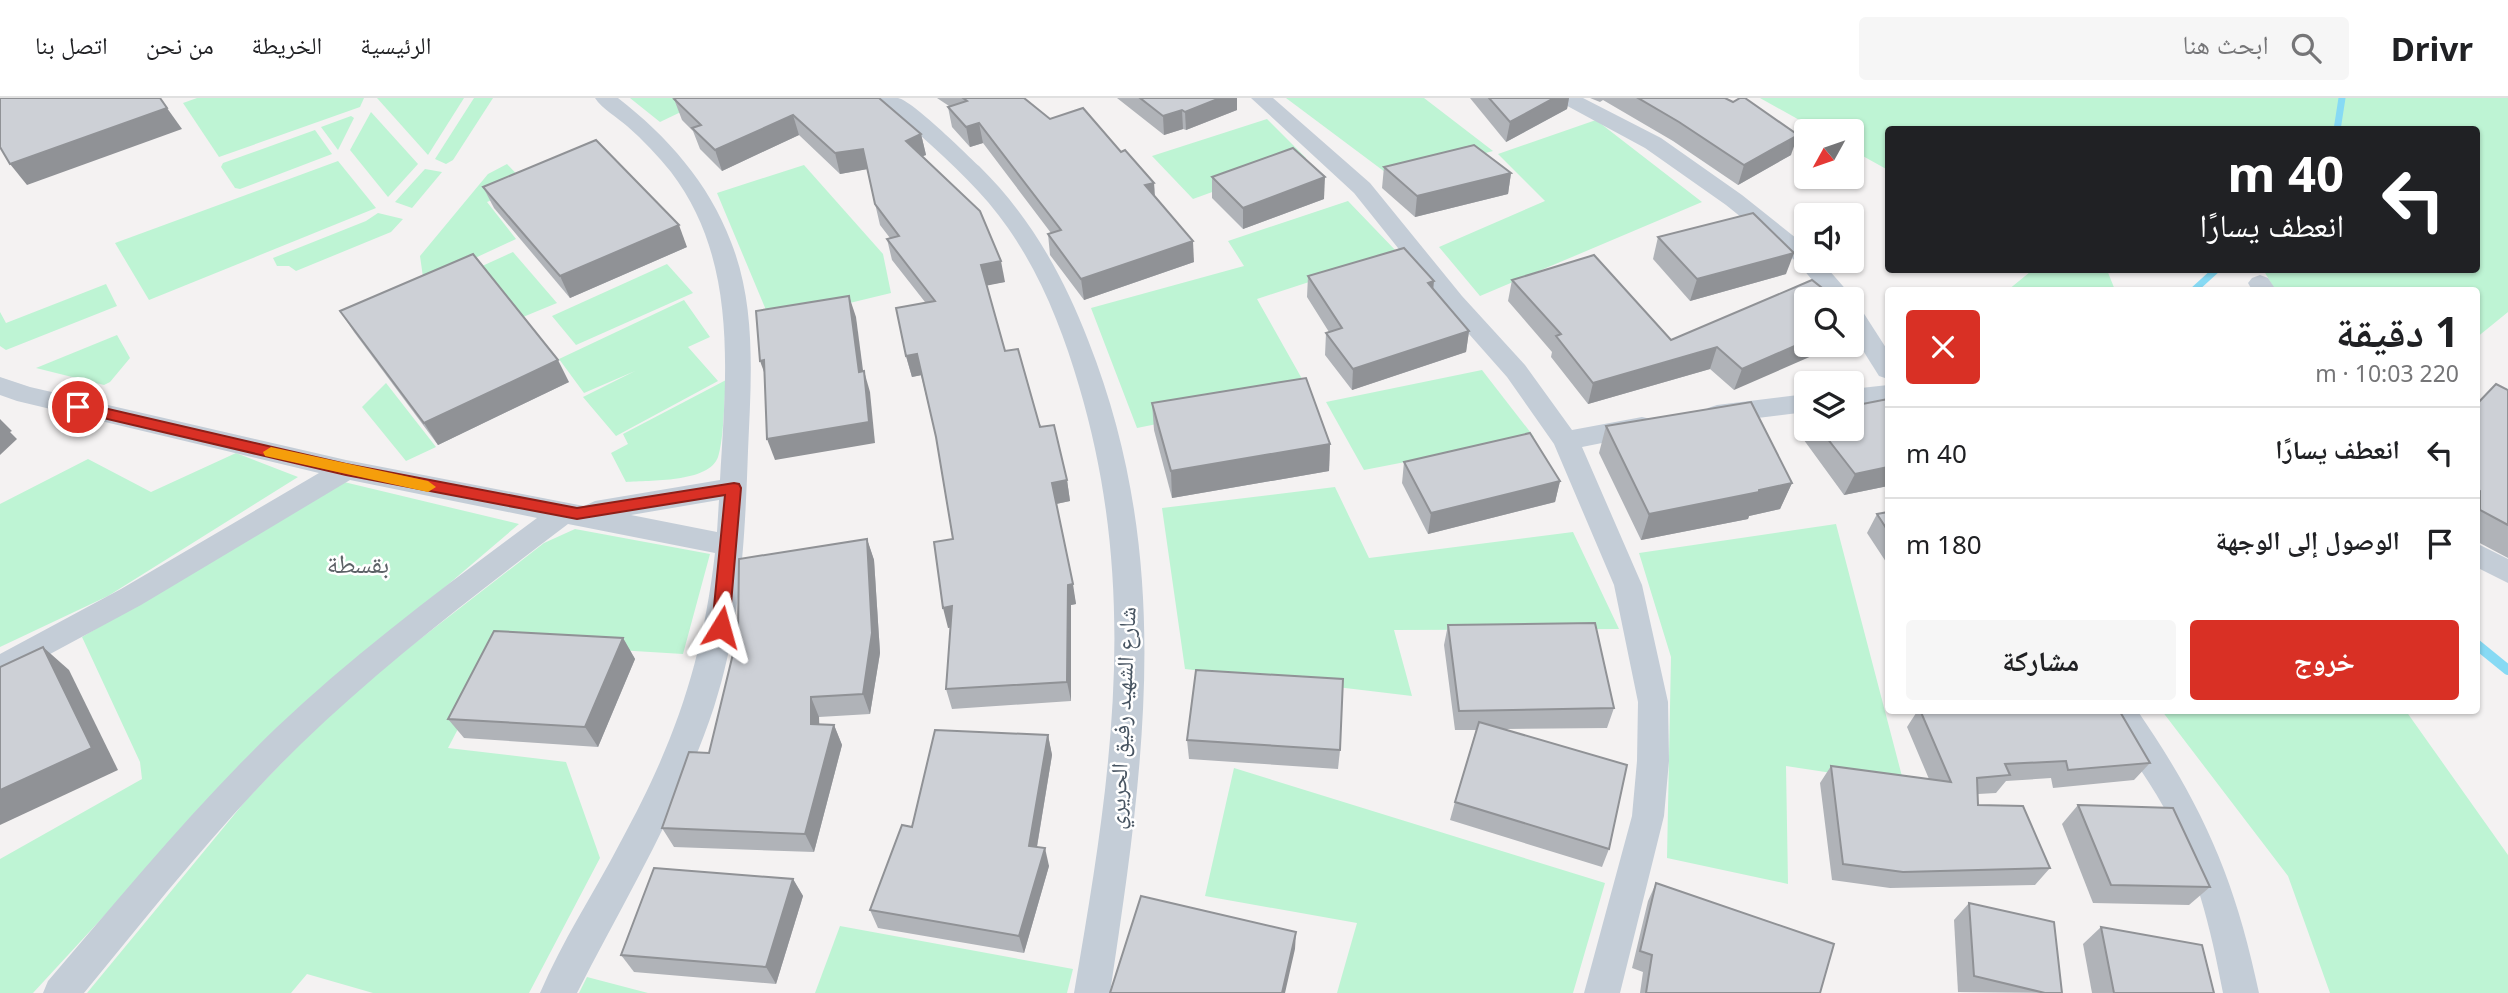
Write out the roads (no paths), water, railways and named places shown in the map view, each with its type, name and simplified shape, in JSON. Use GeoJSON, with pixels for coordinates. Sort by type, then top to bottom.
{"type":"FeatureCollection","features":[{"type":"Feature","properties":{"kind":"street"},"geometry":{"type":"LineString","coordinates":[[558,993],[638,845],[698,710],[718,645],[734,488],[738,380],[736,320],[722,249],[710,217],[673,161],[605,98]]}},
{"type":"Feature","properties":{"kind":"street","name":"شارع الشهيد رفيق الحريري"},"geometry":{"type":"LineString","coordinates":[[887,98],[962,162],[1019,228],[1044,270],[1073,333],[1097,399],[1122,520],[1131,619],[1121,787],[1092,993]]}},
{"type":"Feature","properties":{"kind":"street"},"geometry":{"type":"LineString","coordinates":[[1261,98],[1379,206],[1454,302],[1516,370],[1566,441],[1628,585],[1653,702],[1653,761],[1648,816],[1602,993]]}},
{"type":"Feature","properties":{"kind":"street"},"geometry":{"type":"LineString","coordinates":[[1567,98],[1653,143],[1734,200],[1794,249]]}},
{"type":"Feature","properties":{"kind":"street"},"geometry":{"type":"LineString","coordinates":[[1818,273],[1831,287]]}},
{"type":"Feature","properties":{"kind":"street"},"geometry":{"type":"LineString","coordinates":[[1864,333],[1885,365]]}},
{"type":"Feature","properties":{"kind":"street"},"geometry":{"type":"LineString","coordinates":[[0,386],[39,398],[346,470],[730,545]]}},
{"type":"Feature","properties":{"kind":"street"},"geometry":{"type":"LineString","coordinates":[[1864,397],[1885,394]]}},
{"type":"Feature","properties":{"kind":"street"},"geometry":{"type":"LineString","coordinates":[[1688,418],[1794,405]]}},
{"type":"Feature","properties":{"kind":"street"},"geometry":{"type":"LineString","coordinates":[[1566,441],[1661,422]]}},
{"type":"Feature","properties":{"kind":"street"},"geometry":{"type":"LineString","coordinates":[[0,669],[120,604],[346,470]]}},
{"type":"Feature","properties":{"kind":"street"},"geometry":{"type":"LineString","coordinates":[[61,993],[251,774],[288,737],[392,645],[571,513],[734,488]]}},
{"type":"Feature","properties":{"kind":"street"},"geometry":{"type":"LineString","coordinates":[[2480,556],[2508,572]]}},
{"type":"Feature","properties":{"kind":"street"},"geometry":{"type":"LineString","coordinates":[[2122,714],[2175,797],[2191,832],[2221,904],[2241,993]]}},
{"type":"Feature","properties":{"kind":"waterway"},"geometry":{"type":"LineString","coordinates":[[2338,126],[2342,98]]}},
{"type":"Feature","properties":{"kind":"waterway"},"geometry":{"type":"LineString","coordinates":[[2197,287],[2213,273]]}},
{"type":"Feature","properties":{"kind":"waterway"},"geometry":{"type":"LineString","coordinates":[[2480,647],[2508,670]]}},
{"type":"Feature","properties":{"kind":"district","name":"بقسطة"},"geometry":{"type":"Point","coordinates":[358,563]}}]}
